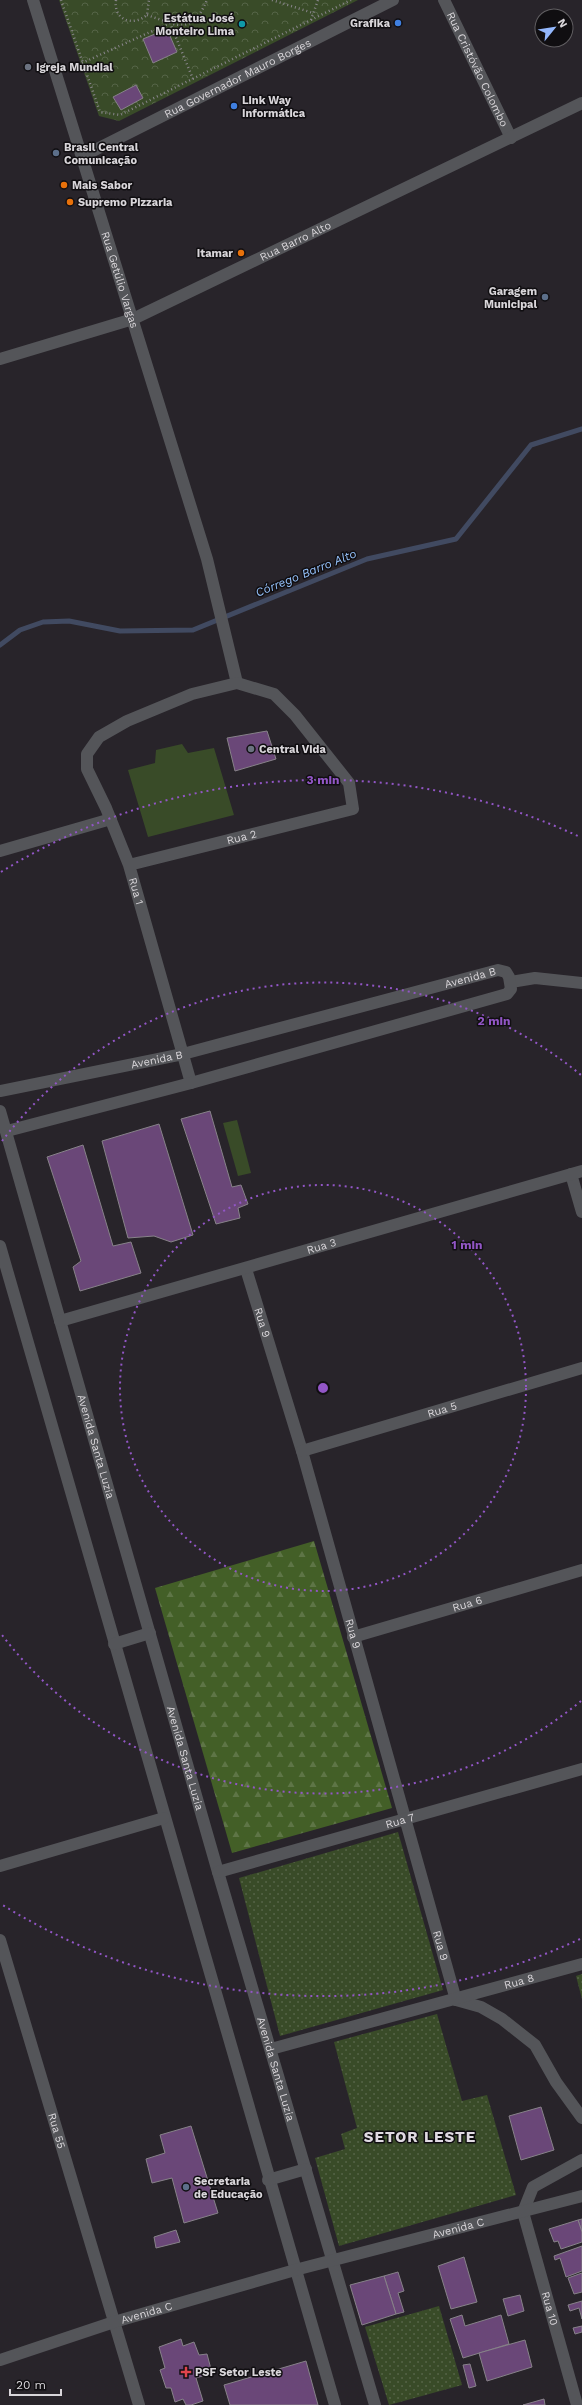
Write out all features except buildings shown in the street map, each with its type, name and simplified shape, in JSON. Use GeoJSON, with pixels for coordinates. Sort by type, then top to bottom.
{"type":"FeatureCollection","features":[{"type":"Feature","properties":{"kind":"street","name":"Rua Getúlio Vargas"},"geometry":{"type":"LineString","coordinates":[[33,0],[208,559],[237,683]]}},
{"type":"Feature","properties":{"kind":"street","name":"Rua Governador Mauro Borges"},"geometry":{"type":"LineString","coordinates":[[83,156],[393,0]]}},
{"type":"Feature","properties":{"kind":"street","name":"Rua Cristóvão Colombo"},"geometry":{"type":"LineString","coordinates":[[444,0],[511,138]]}},
{"type":"Feature","properties":{"kind":"street","name":"Rua Barro Alto"},"geometry":{"type":"LineString","coordinates":[[0,359],[133,319],[582,103]]}},
{"type":"Feature","properties":{"kind":"street","name":"Rua 1"},"geometry":{"type":"LineString","coordinates":[[191,1083],[130,865],[111,819],[86,769],[87,754],[99,737],[162,705],[192,694],[237,683]]}},
{"type":"Feature","properties":{"kind":"street","name":"Rua 2"},"geometry":{"type":"LineString","coordinates":[[130,865],[353,808],[349,783],[295,715],[274,694],[237,683]]}},
{"type":"Feature","properties":{"kind":"street"},"geometry":{"type":"LineString","coordinates":[[0,852],[111,819]]}},
{"type":"Feature","properties":{"kind":"street","name":"Avenida B"},"geometry":{"type":"LineString","coordinates":[[0,1092],[183,1054],[498,970],[506,972],[511,982],[511,989],[507,994],[191,1083],[7,1131]]}},
{"type":"Feature","properties":{"kind":"street"},"geometry":{"type":"LineString","coordinates":[[511,982],[535,978],[582,983]]}},
{"type":"Feature","properties":{"kind":"street","name":"Avenida Santa Luzia"},"geometry":{"type":"LineString","coordinates":[[0,1111],[7,1131],[218,1872],[376,2405]]}},
{"type":"Feature","properties":{"kind":"street"},"geometry":{"type":"LineString","coordinates":[[576,1172],[582,1212]]}},
{"type":"Feature","properties":{"kind":"street","name":"Rua 3"},"geometry":{"type":"LineString","coordinates":[[60,1321],[576,1172]]}},
{"type":"Feature","properties":{"kind":"street"},"geometry":{"type":"LineString","coordinates":[[0,1246],[268,2180],[335,2405]]}},
{"type":"Feature","properties":{"kind":"street","name":"Rua 9"},"geometry":{"type":"LineString","coordinates":[[246,1268],[302,1451],[456,2000]]}},
{"type":"Feature","properties":{"kind":"street","name":"Rua 5"},"geometry":{"type":"LineString","coordinates":[[302,1451],[582,1368]]}},
{"type":"Feature","properties":{"kind":"street","name":"Rua 6"},"geometry":{"type":"LineString","coordinates":[[353,1637],[582,1570]]}},
{"type":"Feature","properties":{"kind":"street"},"geometry":{"type":"LineString","coordinates":[[114,1644],[150,1633]]}},
{"type":"Feature","properties":{"kind":"street","name":"Rua 7"},"geometry":{"type":"LineString","coordinates":[[218,1872],[404,1818],[582,1769]]}},
{"type":"Feature","properties":{"kind":"street"},"geometry":{"type":"LineString","coordinates":[[0,1866],[164,1818]]}},
{"type":"Feature","properties":{"kind":"street","name":"Rua 55"},"geometry":{"type":"LineString","coordinates":[[0,1940],[139,2405]]}},
{"type":"Feature","properties":{"kind":"street","name":"Rua 8"},"geometry":{"type":"LineString","coordinates":[[271,2049],[456,2000],[582,1964]]}},
{"type":"Feature","properties":{"kind":"street"},"geometry":{"type":"LineString","coordinates":[[456,2000],[481,2007],[502,2020],[535,2045],[556,2082],[582,2118]]}},
{"type":"Feature","properties":{"kind":"street"},"geometry":{"type":"LineString","coordinates":[[524,2212],[533,2186],[582,2160]]}},
{"type":"Feature","properties":{"kind":"street"},"geometry":{"type":"LineString","coordinates":[[268,2180],[306,2169]]}},
{"type":"Feature","properties":{"kind":"street","name":"Avenida C"},"geometry":{"type":"LineString","coordinates":[[0,2360],[114,2322],[333,2259],[524,2212],[582,2196]]}},
{"type":"Feature","properties":{"kind":"street","name":"Rua 10"},"geometry":{"type":"LineString","coordinates":[[524,2212],[578,2400]]}},
{"type":"Feature","properties":{"kind":"path"},"geometry":{"type":"LineString","coordinates":[[61,0],[100,112],[120,115],[193,80],[351,0]]}},
{"type":"Feature","properties":{"kind":"path"},"geometry":{"type":"LineString","coordinates":[[116,0],[116,10],[125,20],[135,22],[147,15],[181,27],[189,24],[197,18],[208,0]]}},
{"type":"Feature","properties":{"kind":"path"},"geometry":{"type":"LineString","coordinates":[[147,15],[149,0]]}},
{"type":"Feature","properties":{"kind":"path"},"geometry":{"type":"LineString","coordinates":[[272,0],[313,13]]}},
{"type":"Feature","properties":{"kind":"path"},"geometry":{"type":"LineString","coordinates":[[311,21],[318,0]]}},
{"type":"Feature","properties":{"kind":"path"},"geometry":{"type":"LineString","coordinates":[[82,62],[170,23]]}},
{"type":"Feature","properties":{"kind":"path"},"geometry":{"type":"LineString","coordinates":[[170,23],[193,80]]}},
{"type":"Feature","properties":{"kind":"green space"},"geometry":{"type":"Polygon","coordinates":[[[59,0],[358,0],[119,121],[99,116],[59,0]]]}},
{"type":"Feature","properties":{"kind":"green space"},"geometry":{"type":"Polygon","coordinates":[[[182,744],[188,753],[214,748],[234,815],[148,837],[128,770],[155,763],[156,750],[182,744]]]}},
{"type":"Feature","properties":{"kind":"green space"},"geometry":{"type":"Polygon","coordinates":[[[237,1120],[251,1173],[238,1176],[223,1123],[237,1120]]]}},
{"type":"Feature","properties":{"kind":"green space"},"geometry":{"type":"Polygon","coordinates":[[[314,1541],[392,1808],[232,1853],[155,1588],[314,1541]]]}},
{"type":"Feature","properties":{"kind":"green space"},"geometry":{"type":"Polygon","coordinates":[[[398,1832],[443,1990],[280,2036],[239,1878],[398,1832]]]}},
{"type":"Feature","properties":{"kind":"green space"},"geometry":{"type":"Polygon","coordinates":[[[582,1974],[582,1999],[576,1976],[582,1974]]]}},
{"type":"Feature","properties":{"kind":"green space"},"geometry":{"type":"Polygon","coordinates":[[[437,2014],[462,2101],[487,2095],[516,2195],[339,2246],[315,2158],[345,2149],[341,2134],[357,2128],[334,2042],[437,2014]]]}},
{"type":"Feature","properties":{"kind":"green space"},"geometry":{"type":"Polygon","coordinates":[[[439,2306],[462,2385],[389,2405],[365,2327],[439,2306]]]}},
{"type":"Feature","properties":{"kind":"waterway","name":"Córrego Barro Alto"},"geometry":{"type":"LineString","coordinates":[[0,645],[20,630],[43,622],[69,621],[120,631],[193,630],[367,559],[456,539],[531,445],[582,429]]}},
{"type":"Feature","properties":{"kind":"place","name":"Grafika"},"geometry":{"type":"Point","coordinates":[398,23]}},
{"type":"Feature","properties":{"kind":"place","name":"Estátua José Monteiro Lima"},"geometry":{"type":"Point","coordinates":[242,24]}},
{"type":"Feature","properties":{"kind":"place","name":"Igreja Mundial"},"geometry":{"type":"Point","coordinates":[28,67]}},
{"type":"Feature","properties":{"kind":"place","name":"Link Way Informática"},"geometry":{"type":"Point","coordinates":[234,106]}},
{"type":"Feature","properties":{"kind":"place","name":"Brasil Central Comunicação"},"geometry":{"type":"Point","coordinates":[56,153]}},
{"type":"Feature","properties":{"kind":"place","name":"Mais Sabor"},"geometry":{"type":"Point","coordinates":[64,185]}},
{"type":"Feature","properties":{"kind":"place","name":"Supremo Pizzaria"},"geometry":{"type":"Point","coordinates":[70,202]}},
{"type":"Feature","properties":{"kind":"place","name":"Itamar"},"geometry":{"type":"Point","coordinates":[241,253]}},
{"type":"Feature","properties":{"kind":"place","name":"Garagem Municipal"},"geometry":{"type":"Point","coordinates":[545,297]}},
{"type":"Feature","properties":{"kind":"place","name":"Central Vida"},"geometry":{"type":"Point","coordinates":[251,749]}},
{"type":"Feature","properties":{"kind":"place","name":"Secretaria de Educação"},"geometry":{"type":"Point","coordinates":[186,2187]}},
{"type":"Feature","properties":{"kind":"place","name":"PSF Setor Leste"},"geometry":{"type":"Point","coordinates":[186,2372]}},
{"type":"Feature","properties":{"kind":"district","name":"SETOR LESTE"},"geometry":{"type":"Point","coordinates":[420,2137]}}]}
